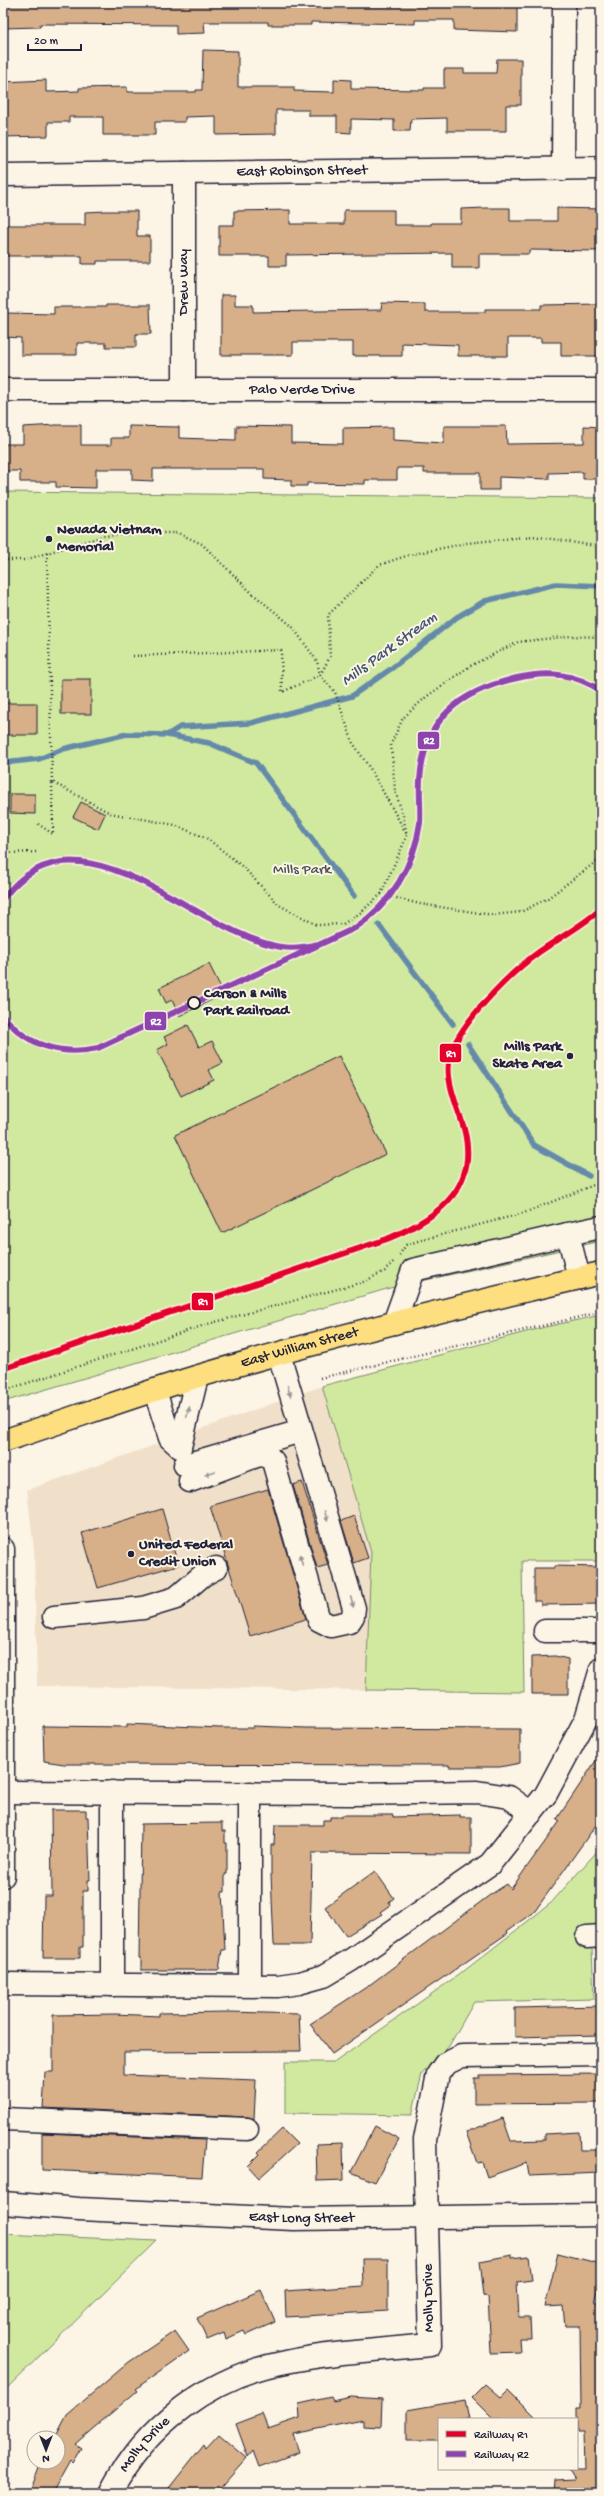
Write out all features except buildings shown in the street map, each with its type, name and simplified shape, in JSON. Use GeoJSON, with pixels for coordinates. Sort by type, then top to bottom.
{"type":"FeatureCollection","features":[{"type":"Feature","properties":{"kind":"main road","name":"East William Street"},"geometry":{"type":"LineString","coordinates":[[3,1441],[197,1377],[279,1354],[394,1323],[601,1274]]}},
{"type":"Feature","properties":{"kind":"street"},"geometry":{"type":"LineString","coordinates":[[563,169],[564,3]]}},
{"type":"Feature","properties":{"kind":"street","name":"East Robinson Street"},"geometry":{"type":"LineString","coordinates":[[3,175],[601,168]]}},
{"type":"Feature","properties":{"kind":"street","name":"Drew Way"},"geometry":{"type":"LineString","coordinates":[[184,173],[184,390]]}},
{"type":"Feature","properties":{"kind":"street","name":"Palo Verde Drive"},"geometry":{"type":"LineString","coordinates":[[3,390],[601,390]]}},
{"type":"Feature","properties":{"kind":"street"},"geometry":{"type":"LineString","coordinates":[[394,1323],[413,1270],[601,1227]]}},
{"type":"Feature","properties":{"kind":"street"},"geometry":{"type":"LineString","coordinates":[[568,1234],[579,1278]]}},
{"type":"Feature","properties":{"kind":"street"},"geometry":{"type":"LineString","coordinates":[[279,1354],[354,1608],[353,1616],[349,1622],[331,1626],[319,1620],[273,1461],[268,1456],[259,1455],[188,1473],[301,1431]]}},
{"type":"Feature","properties":{"kind":"street"},"geometry":{"type":"LineString","coordinates":[[155,1391],[170,1438],[180,1447],[197,1377]]}},
{"type":"Feature","properties":{"kind":"street"},"geometry":{"type":"LineString","coordinates":[[3,1549],[3,1876]]}},
{"type":"Feature","properties":{"kind":"street"},"geometry":{"type":"LineString","coordinates":[[54,1617],[143,1608],[176,1598],[203,1575],[216,1568]]}},
{"type":"Feature","properties":{"kind":"street"},"geometry":{"type":"LineString","coordinates":[[545,1631],[601,1631]]}},
{"type":"Feature","properties":{"kind":"street"},"geometry":{"type":"LineString","coordinates":[[3,1984],[250,1985],[299,1983],[324,1976],[351,1960],[490,1864],[546,1794],[586,1719],[601,1669]]}},
{"type":"Feature","properties":{"kind":"street"},"geometry":{"type":"LineString","coordinates":[[4,1792],[477,1792],[509,1796],[530,1813]]}},
{"type":"Feature","properties":{"kind":"street"},"geometry":{"type":"LineString","coordinates":[[112,1792],[112,1985]]}},
{"type":"Feature","properties":{"kind":"street"},"geometry":{"type":"LineString","coordinates":[[250,1793],[250,1985]]}},
{"type":"Feature","properties":{"kind":"street","name":"Molly Drive"},"geometry":{"type":"LineString","coordinates":[[110,2493],[134,2454],[169,2417],[208,2390],[241,2374],[285,2362],[430,2345],[426,2140],[435,2082],[445,2064],[462,2056],[601,2054]]}},
{"type":"Feature","properties":{"kind":"street"},"geometry":{"type":"LineString","coordinates":[[3,2119],[247,2129]]}},
{"type":"Feature","properties":{"kind":"street","name":"East Long Street"},"geometry":{"type":"LineString","coordinates":[[3,2203],[79,2210],[294,2219],[427,2216],[601,2215]]}},
{"type":"Feature","properties":{"kind":"path"},"geometry":{"type":"LineString","coordinates":[[3,560],[25,560],[104,536],[178,533],[202,544],[253,594],[292,626],[317,661],[320,675],[335,692],[353,743],[371,770],[407,836]]}},
{"type":"Feature","properties":{"kind":"path"},"geometry":{"type":"LineString","coordinates":[[133,656],[281,650],[282,692],[320,675],[330,657],[328,615],[379,564],[467,543],[533,536],[601,547]]}},
{"type":"Feature","properties":{"kind":"path"},"geometry":{"type":"LineString","coordinates":[[38,824],[52,834],[52,739],[47,553]]}},
{"type":"Feature","properties":{"kind":"path"},"geometry":{"type":"LineString","coordinates":[[52,782],[110,813],[175,825],[208,839],[243,867],[279,905],[317,925],[343,924],[360,913],[381,894],[407,836],[403,815],[395,791],[391,744],[403,718],[426,697],[470,666],[518,642],[571,636],[601,637]]}},
{"type":"Feature","properties":{"kind":"path"},"geometry":{"type":"LineString","coordinates":[[3,853],[39,852]]}},
{"type":"Feature","properties":{"kind":"path"},"geometry":{"type":"LineString","coordinates":[[381,894],[420,904],[493,915],[521,912],[548,898],[601,858]]}},
{"type":"Feature","properties":{"kind":"path"},"geometry":{"type":"LineString","coordinates":[[3,1391],[208,1324],[363,1282],[385,1271],[406,1245],[524,1213],[601,1182]]}},
{"type":"Feature","properties":{"kind":"path"},"geometry":{"type":"LineString","coordinates":[[320,1378],[601,1312]]}},
{"type":"Feature","properties":{"kind":"shaded area"},"geometry":{"type":"Polygon","coordinates":[[[322,1386],[371,1552],[366,1690],[37,1686],[34,1550],[27,1490],[322,1386]]]}},
{"type":"Feature","properties":{"kind":"green space","name":"Mills Park"},"geometry":{"type":"Polygon","coordinates":[[[3,492],[601,498],[601,1241],[390,1288],[3,1402],[3,492]]]}},
{"type":"Feature","properties":{"kind":"green space"},"geometry":{"type":"Polygon","coordinates":[[[601,1315],[601,1561],[522,1561],[524,1692],[366,1690],[371,1552],[322,1386],[545,1327],[601,1315]]]}},
{"type":"Feature","properties":{"kind":"green space"},"geometry":{"type":"Polygon","coordinates":[[[601,1847],[601,1938],[592,1948],[594,1999],[474,2002],[449,2046],[422,2074],[412,2115],[285,2113],[285,2062],[335,2062],[464,1971],[551,1903],[601,1847]]]}},
{"type":"Feature","properties":{"kind":"green space"},"geometry":{"type":"Polygon","coordinates":[[[3,2234],[157,2241],[3,2392],[3,2234]]]}},
{"type":"Feature","properties":{"kind":"waterway","name":"Mills Park Stream"},"geometry":{"type":"LineString","coordinates":[[3,763],[39,759],[63,749],[127,734],[167,735],[180,727],[251,723],[352,696],[392,668],[457,617],[485,601],[556,584],[601,586]]}},
{"type":"Feature","properties":{"kind":"waterway"},"geometry":{"type":"LineString","coordinates":[[167,735],[209,743],[256,763],[354,896]]}},
{"type":"Feature","properties":{"kind":"waterway"},"geometry":{"type":"LineString","coordinates":[[379,925],[453,1024]]}},
{"type":"Feature","properties":{"kind":"waterway"},"geometry":{"type":"LineString","coordinates":[[468,1044],[534,1145],[589,1176]]}},
{"type":"Feature","properties":{"kind":"rail line","name":"R2"},"geometry":{"type":"LineString","coordinates":[[3,1015],[12,1026],[22,1034],[45,1046],[71,1051],[98,1048],[355,928],[380,908],[399,883],[406,869],[417,839],[420,823],[420,780],[423,758],[429,740],[437,724],[449,711],[462,700],[478,691],[497,684],[528,676],[550,674],[571,677],[581,680],[601,691]]}},
{"type":"Feature","properties":{"kind":"rail line","name":"R2"},"geometry":{"type":"LineString","coordinates":[[3,899],[33,871],[66,862],[102,866],[138,880],[212,920],[248,937],[286,948],[319,944]]}},
{"type":"Feature","properties":{"kind":"rail line","name":"R1"},"geometry":{"type":"LineString","coordinates":[[3,1369],[387,1239],[425,1220],[440,1209],[453,1195],[462,1180],[467,1162],[467,1142],[450,1082],[449,1062],[455,1043],[481,1006],[504,982],[539,952],[601,909]]}},
{"type":"Feature","properties":{"kind":"place","name":"Nevada Vietnam Memorial"},"geometry":{"type":"Point","coordinates":[49,539]}},
{"type":"Feature","properties":{"kind":"place","name":"Carson & Mills Park Railroad"},"geometry":{"type":"Point","coordinates":[194,1003]}},
{"type":"Feature","properties":{"kind":"place","name":"Mills Park Skate Area"},"geometry":{"type":"Point","coordinates":[570,1056]}},
{"type":"Feature","properties":{"kind":"place","name":"United Federal Credit Union"},"geometry":{"type":"Point","coordinates":[131,1554]}}]}
